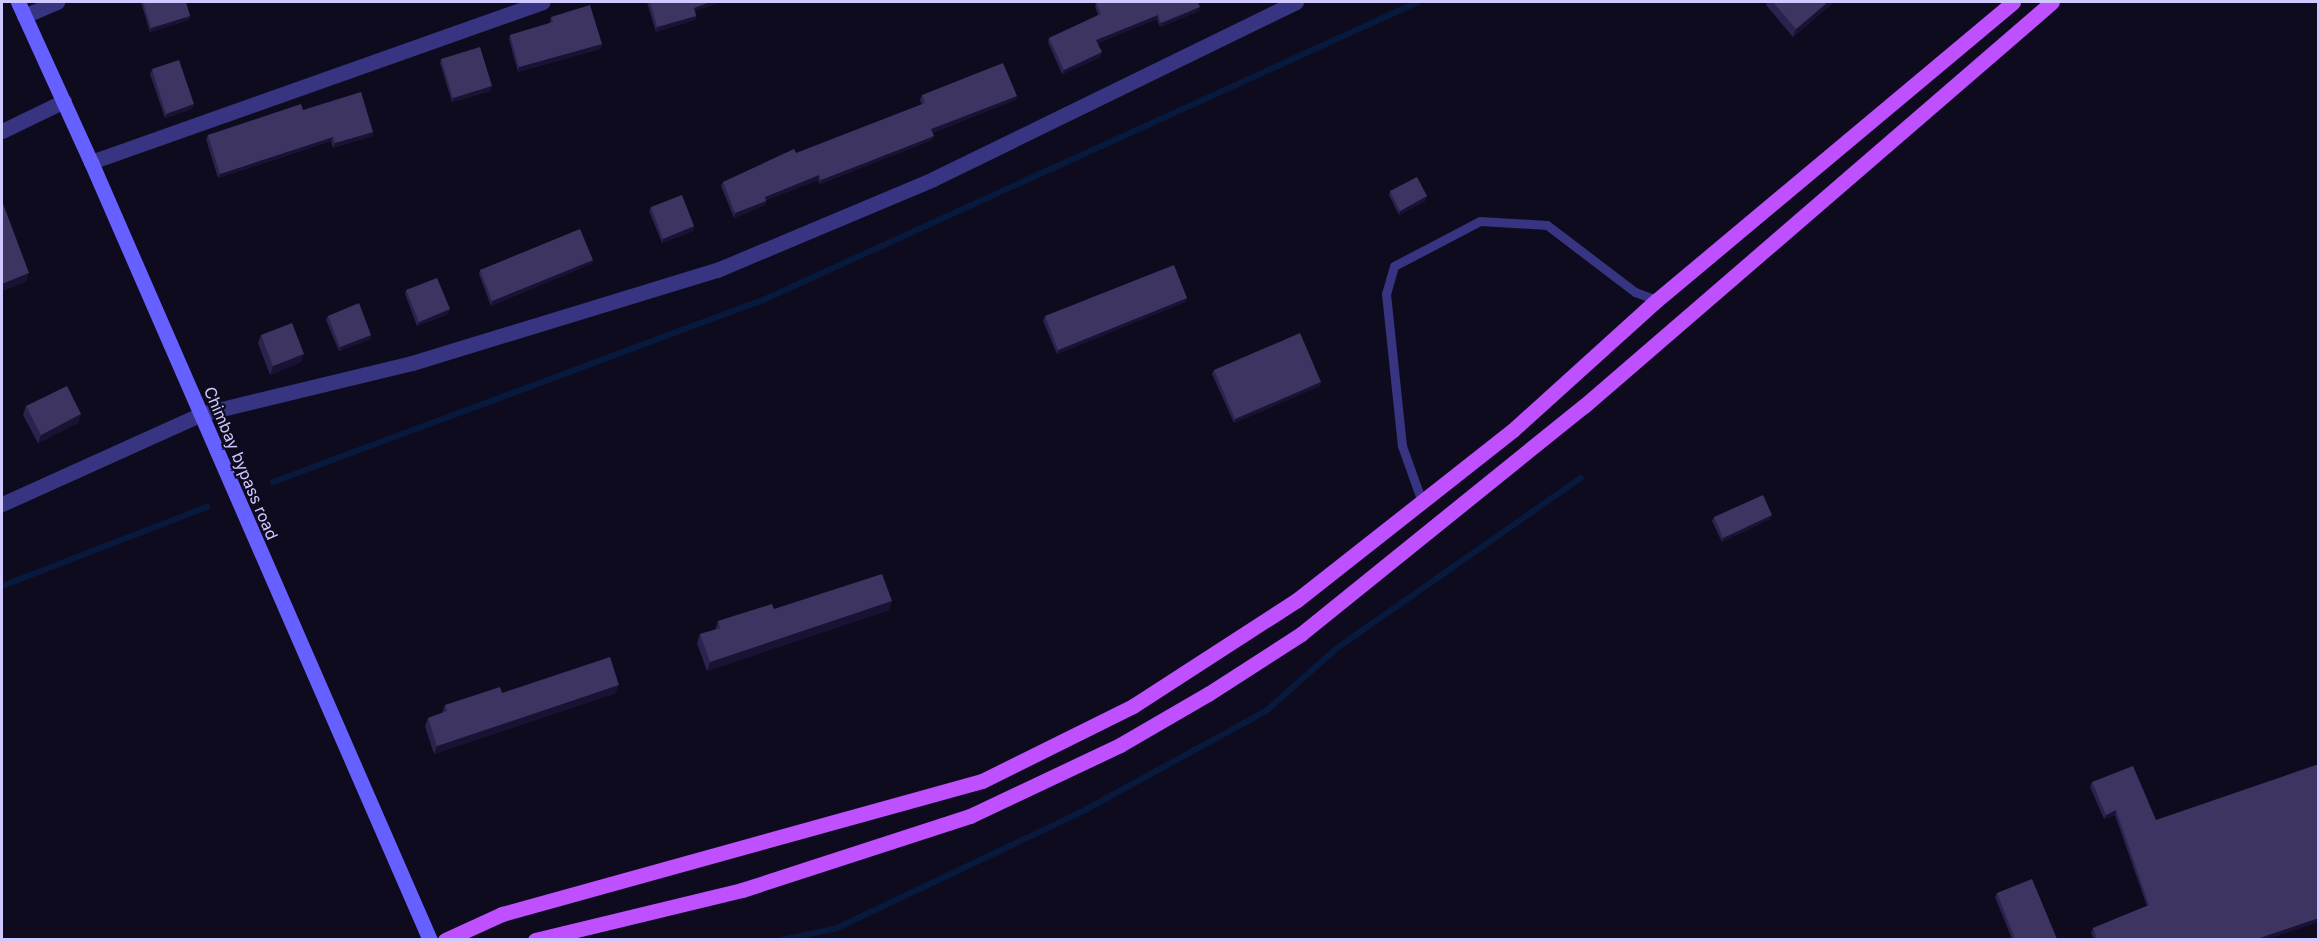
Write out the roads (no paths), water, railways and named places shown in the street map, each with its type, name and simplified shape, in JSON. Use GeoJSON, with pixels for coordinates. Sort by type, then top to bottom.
{"type":"FeatureCollection","features":[{"type":"Feature","properties":{"kind":"main road","name":"Chimbay bypass road"},"geometry":{"type":"LineString","coordinates":[[18,2],[92,162],[430,939]]}},
{"type":"Feature","properties":{"kind":"main road"},"geometry":{"type":"LineString","coordinates":[[445,939],[502,914],[982,781],[1133,706],[1206,662],[1297,600],[1421,499],[1514,430],[1657,300],[2013,2]]}},
{"type":"Feature","properties":{"kind":"main road"},"geometry":{"type":"LineString","coordinates":[[536,939],[742,890],[970,816],[1120,745],[1208,694],[1301,634],[1584,406],[2052,2]]}},
{"type":"Feature","properties":{"kind":"street"},"geometry":{"type":"LineString","coordinates":[[24,16],[57,2]]}},
{"type":"Feature","properties":{"kind":"street"},"geometry":{"type":"LineString","coordinates":[[92,162],[543,2]]}},
{"type":"Feature","properties":{"kind":"street"},"geometry":{"type":"LineString","coordinates":[[2,504],[201,414],[412,363],[717,270],[933,179],[1296,2]]}},
{"type":"Feature","properties":{"kind":"street"},"geometry":{"type":"LineString","coordinates":[[2,131],[64,101]]}},
{"type":"Feature","properties":{"kind":"lane"},"geometry":{"type":"LineString","coordinates":[[1421,499],[1402,446],[1386,294],[1394,266],[1480,221],[1547,225],[1635,292],[1657,300]]}},
{"type":"Feature","properties":{"kind":"waterway"},"geometry":{"type":"LineString","coordinates":[[273,482],[763,300],[1418,2]]}},
{"type":"Feature","properties":{"kind":"waterway"},"geometry":{"type":"LineString","coordinates":[[782,940],[837,928],[1085,810],[1266,711],[1337,648],[1581,478]]}},
{"type":"Feature","properties":{"kind":"waterway"},"geometry":{"type":"LineString","coordinates":[[2,586],[207,507]]}}]}
